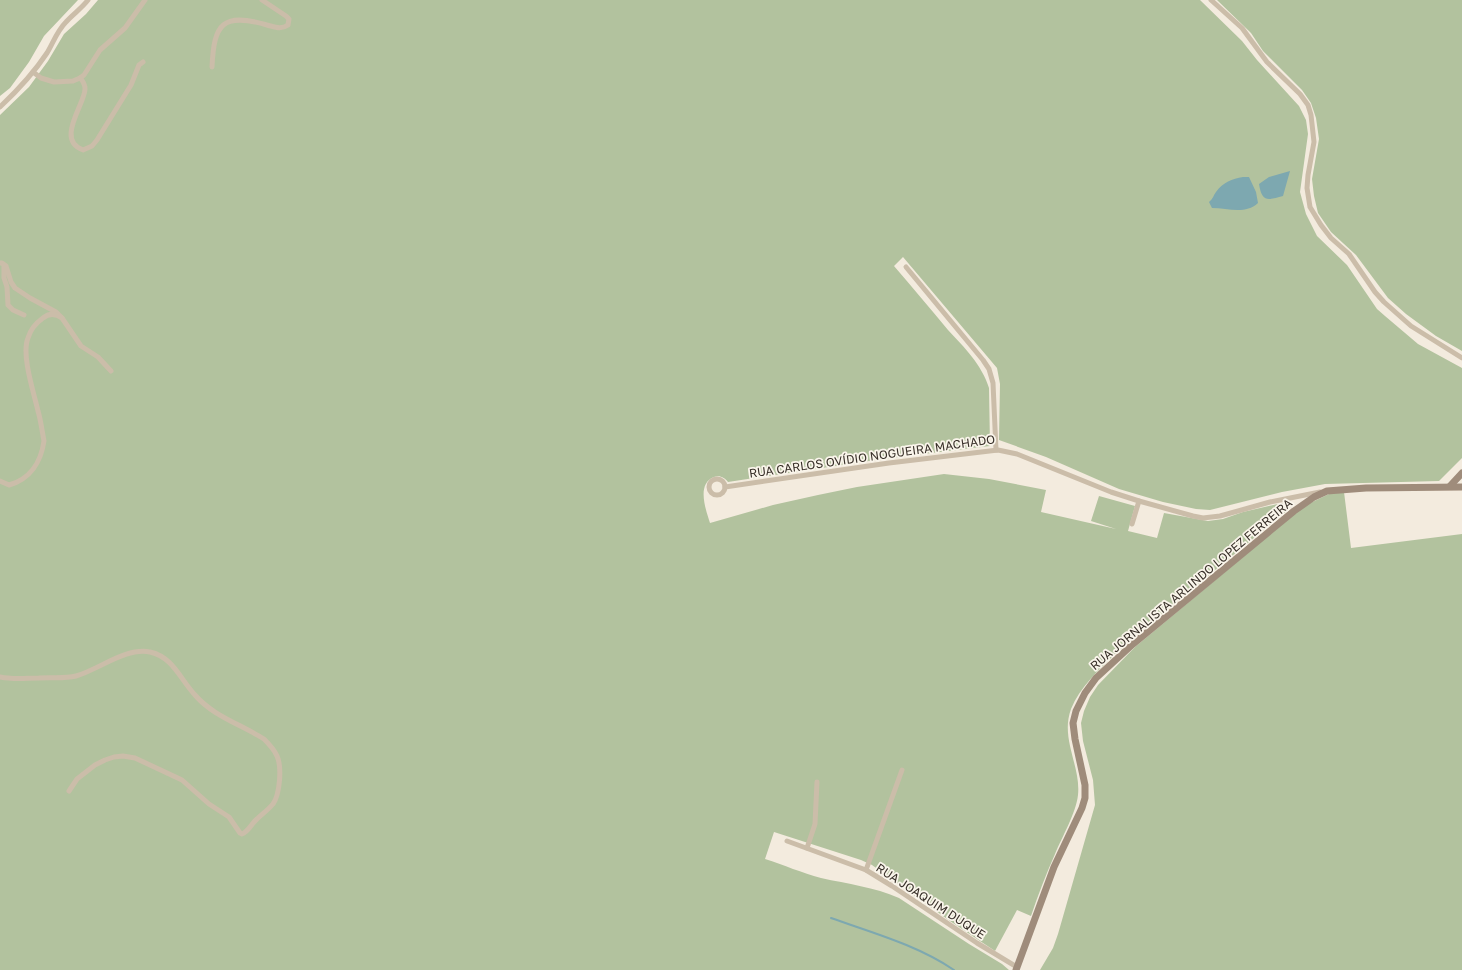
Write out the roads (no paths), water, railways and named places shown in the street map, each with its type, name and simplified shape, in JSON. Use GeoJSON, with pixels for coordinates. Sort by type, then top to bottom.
{"type":"FeatureCollection","features":[{"type":"Feature","properties":{"kind":"street"},"geometry":{"type":"LineString","coordinates":[[0,108],[33,72],[48,52],[55,37],[66,21],[80,10],[88,0]]}},
{"type":"Feature","properties":{"kind":"street"},"geometry":{"type":"LineString","coordinates":[[33,72],[41,78],[54,82],[73,81],[80,78],[84,75],[100,50],[125,28],[145,0]]}},
{"type":"Feature","properties":{"kind":"street"},"geometry":{"type":"LineString","coordinates":[[212,67],[214,43],[217,33],[223,24],[234,20],[256,22],[279,28],[288,24],[289,19],[286,16],[262,0]]}},
{"type":"Feature","properties":{"kind":"street"},"geometry":{"type":"LineString","coordinates":[[1211,0],[1242,28],[1267,62],[1300,94],[1308,105],[1311,115],[1314,142],[1307,188],[1310,207],[1321,226],[1331,238],[1349,254],[1375,292],[1384,302],[1412,326],[1462,358]]}},
{"type":"Feature","properties":{"kind":"street"},"geometry":{"type":"LineString","coordinates":[[80,78],[83,82],[85,90],[73,122],[72,140],[75,145],[83,150],[92,146],[97,140],[131,85],[139,65],[143,62]]}},
{"type":"Feature","properties":{"kind":"street"},"geometry":{"type":"LineString","coordinates":[[2,264],[7,287],[8,305],[13,310],[24,315]]}},
{"type":"Feature","properties":{"kind":"street"},"geometry":{"type":"LineString","coordinates":[[2,264],[11,282],[20,293],[56,312],[62,318],[81,346],[98,357],[111,371]]}},
{"type":"Feature","properties":{"kind":"street"},"geometry":{"type":"LineString","coordinates":[[906,267],[989,369],[993,383],[996,450]]}},
{"type":"Feature","properties":{"kind":"street"},"geometry":{"type":"LineString","coordinates":[[0,481],[9,485],[20,481],[34,468],[40,458],[44,441],[27,361],[27,338],[42,319],[52,314],[58,315],[62,318]]}},
{"type":"Feature","properties":{"kind":"street","name":"RUA CARLOS OVÍDIO NOGUEIRA MACHADO"},"geometry":{"type":"LineString","coordinates":[[725,488],[889,463],[996,450],[1017,454],[1112,492],[1193,516],[1212,517],[1270,502],[1327,491],[1366,488],[1462,487]]}},
{"type":"Feature","properties":{"kind":"street"},"geometry":{"type":"LineString","coordinates":[[1450,486],[1462,473]]}},
{"type":"Feature","properties":{"kind":"street","name":"RUA JORNALISTA ARLINDO LOPEZ FERREIRA"},"geometry":{"type":"LineString","coordinates":[[1017,968],[1054,867],[1084,803],[1085,785],[1073,723],[1076,711],[1085,693],[1104,670],[1183,602],[1304,502],[1327,491]]}},
{"type":"Feature","properties":{"kind":"street"},"geometry":{"type":"LineString","coordinates":[[1132,524],[1139,501]]}},
{"type":"Feature","properties":{"kind":"street"},"geometry":{"type":"LineString","coordinates":[[0,677],[23,680],[38,678],[67,678],[88,672],[120,656],[132,653],[149,652],[163,656],[171,663],[194,694],[206,706],[264,739],[271,746],[278,757],[278,791],[276,799],[268,809],[242,834],[229,817],[209,804],[182,780],[135,758],[123,756],[114,757],[94,765],[77,779],[69,791]]}},
{"type":"Feature","properties":{"kind":"street"},"geometry":{"type":"LineString","coordinates":[[866,870],[902,770]]}},
{"type":"Feature","properties":{"kind":"street"},"geometry":{"type":"LineString","coordinates":[[807,848],[815,824],[817,782]]}},
{"type":"Feature","properties":{"kind":"street","name":"RUA JOAQUIM DUQUE"},"geometry":{"type":"LineString","coordinates":[[787,841],[866,870],[1017,968]]}},
{"type":"Feature","properties":{"kind":"water"},"geometry":{"type":"Polygon","coordinates":[[[1290,171],[1283,196],[1266,199],[1260,190],[1259,184],[1269,177],[1290,171]]]}},
{"type":"Feature","properties":{"kind":"water"},"geometry":{"type":"Polygon","coordinates":[[[1249,177],[1256,192],[1258,203],[1253,207],[1242,210],[1212,208],[1209,202],[1222,186],[1235,179],[1249,177]]]}},
{"type":"Feature","properties":{"kind":"waterway"},"geometry":{"type":"LineString","coordinates":[[831,918],[879,934],[925,953],[954,970]]}}]}
